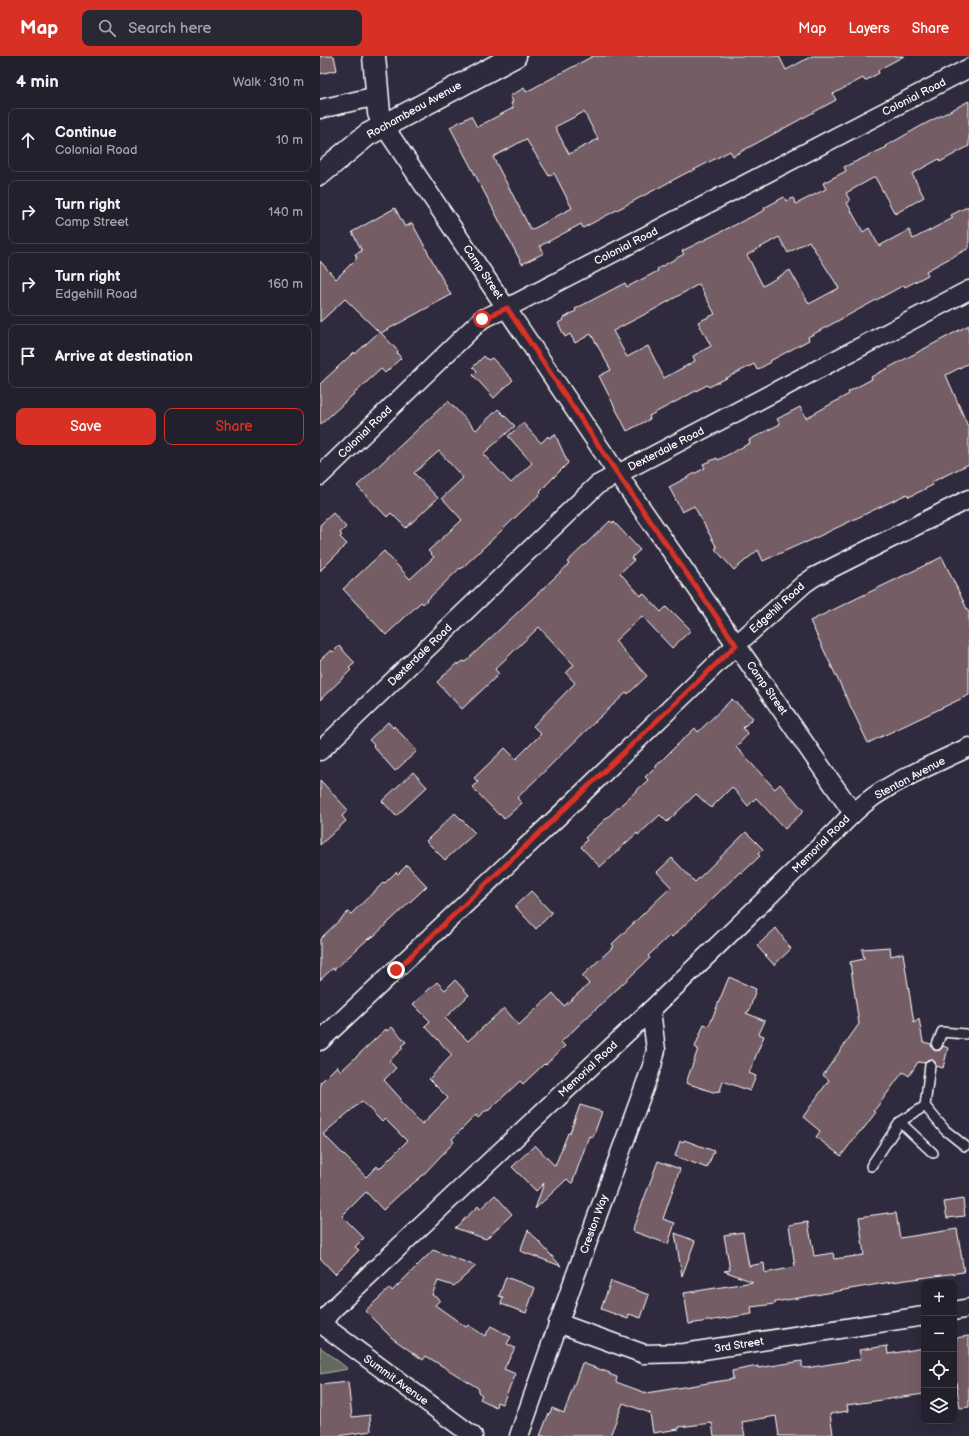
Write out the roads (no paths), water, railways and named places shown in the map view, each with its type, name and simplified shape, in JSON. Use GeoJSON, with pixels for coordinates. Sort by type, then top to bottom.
{"type":"FeatureCollection","features":[{"type":"Feature","properties":{"kind":"street","name":"Camp Street"},"geometry":{"type":"LineString","coordinates":[[374,56],[379,113],[384,126],[617,473],[853,813]]}},
{"type":"Feature","properties":{"kind":"street","name":"Rochambeau Avenue"},"geometry":{"type":"LineString","coordinates":[[320,174],[366,135],[515,56]]}},
{"type":"Feature","properties":{"kind":"street","name":"Colonial Road"},"geometry":{"type":"LineString","coordinates":[[320,476],[482,319],[507,308],[969,68]]}},
{"type":"Feature","properties":{"kind":"street"},"geometry":{"type":"LineString","coordinates":[[320,109],[377,96]]}},
{"type":"Feature","properties":{"kind":"street","name":"Dexterdale Road"},"geometry":{"type":"LineString","coordinates":[[320,751],[598,485],[617,473],[642,462],[969,290]]}},
{"type":"Feature","properties":{"kind":"street","name":"Edgehill Road"},"geometry":{"type":"LineString","coordinates":[[320,1041],[563,812],[736,645],[804,584],[814,577],[969,499]]}},
{"type":"Feature","properties":{"kind":"street","name":"Stenton Avenue"},"geometry":{"type":"LineString","coordinates":[[853,813],[873,796],[894,784],[969,747]]}},
{"type":"Feature","properties":{"kind":"street","name":"Memorial Road"},"geometry":{"type":"LineString","coordinates":[[320,1323],[332,1310],[651,1010],[853,813]]}},
{"type":"Feature","properties":{"kind":"street","name":"Creston Way"},"geometry":{"type":"LineString","coordinates":[[519,1436],[558,1322],[652,1066],[656,1050],[651,1010]]}},
{"type":"Feature","properties":{"kind":"street"},"geometry":{"type":"LineString","coordinates":[[957,1310],[969,1308]]}},
{"type":"Feature","properties":{"kind":"street","name":"3rd Street"},"geometry":{"type":"LineString","coordinates":[[558,1322],[644,1354],[684,1354],[921,1316]]}},
{"type":"Feature","properties":{"kind":"street","name":"Summit Avenue"},"geometry":{"type":"LineString","coordinates":[[320,1323],[473,1436]]}},
{"type":"Feature","properties":{"kind":"lane"},"geometry":{"type":"LineString","coordinates":[[937,1045],[942,1032],[965,1034]]}},
{"type":"Feature","properties":{"kind":"lane"},"geometry":{"type":"LineString","coordinates":[[930,1065],[925,1106],[945,1130],[966,1146]]}},
{"type":"Feature","properties":{"kind":"lane"},"geometry":{"type":"LineString","coordinates":[[871,1166],[900,1122],[925,1106]]}},
{"type":"Feature","properties":{"kind":"lane"},"geometry":{"type":"LineString","coordinates":[[900,1122],[933,1153]]}}]}
